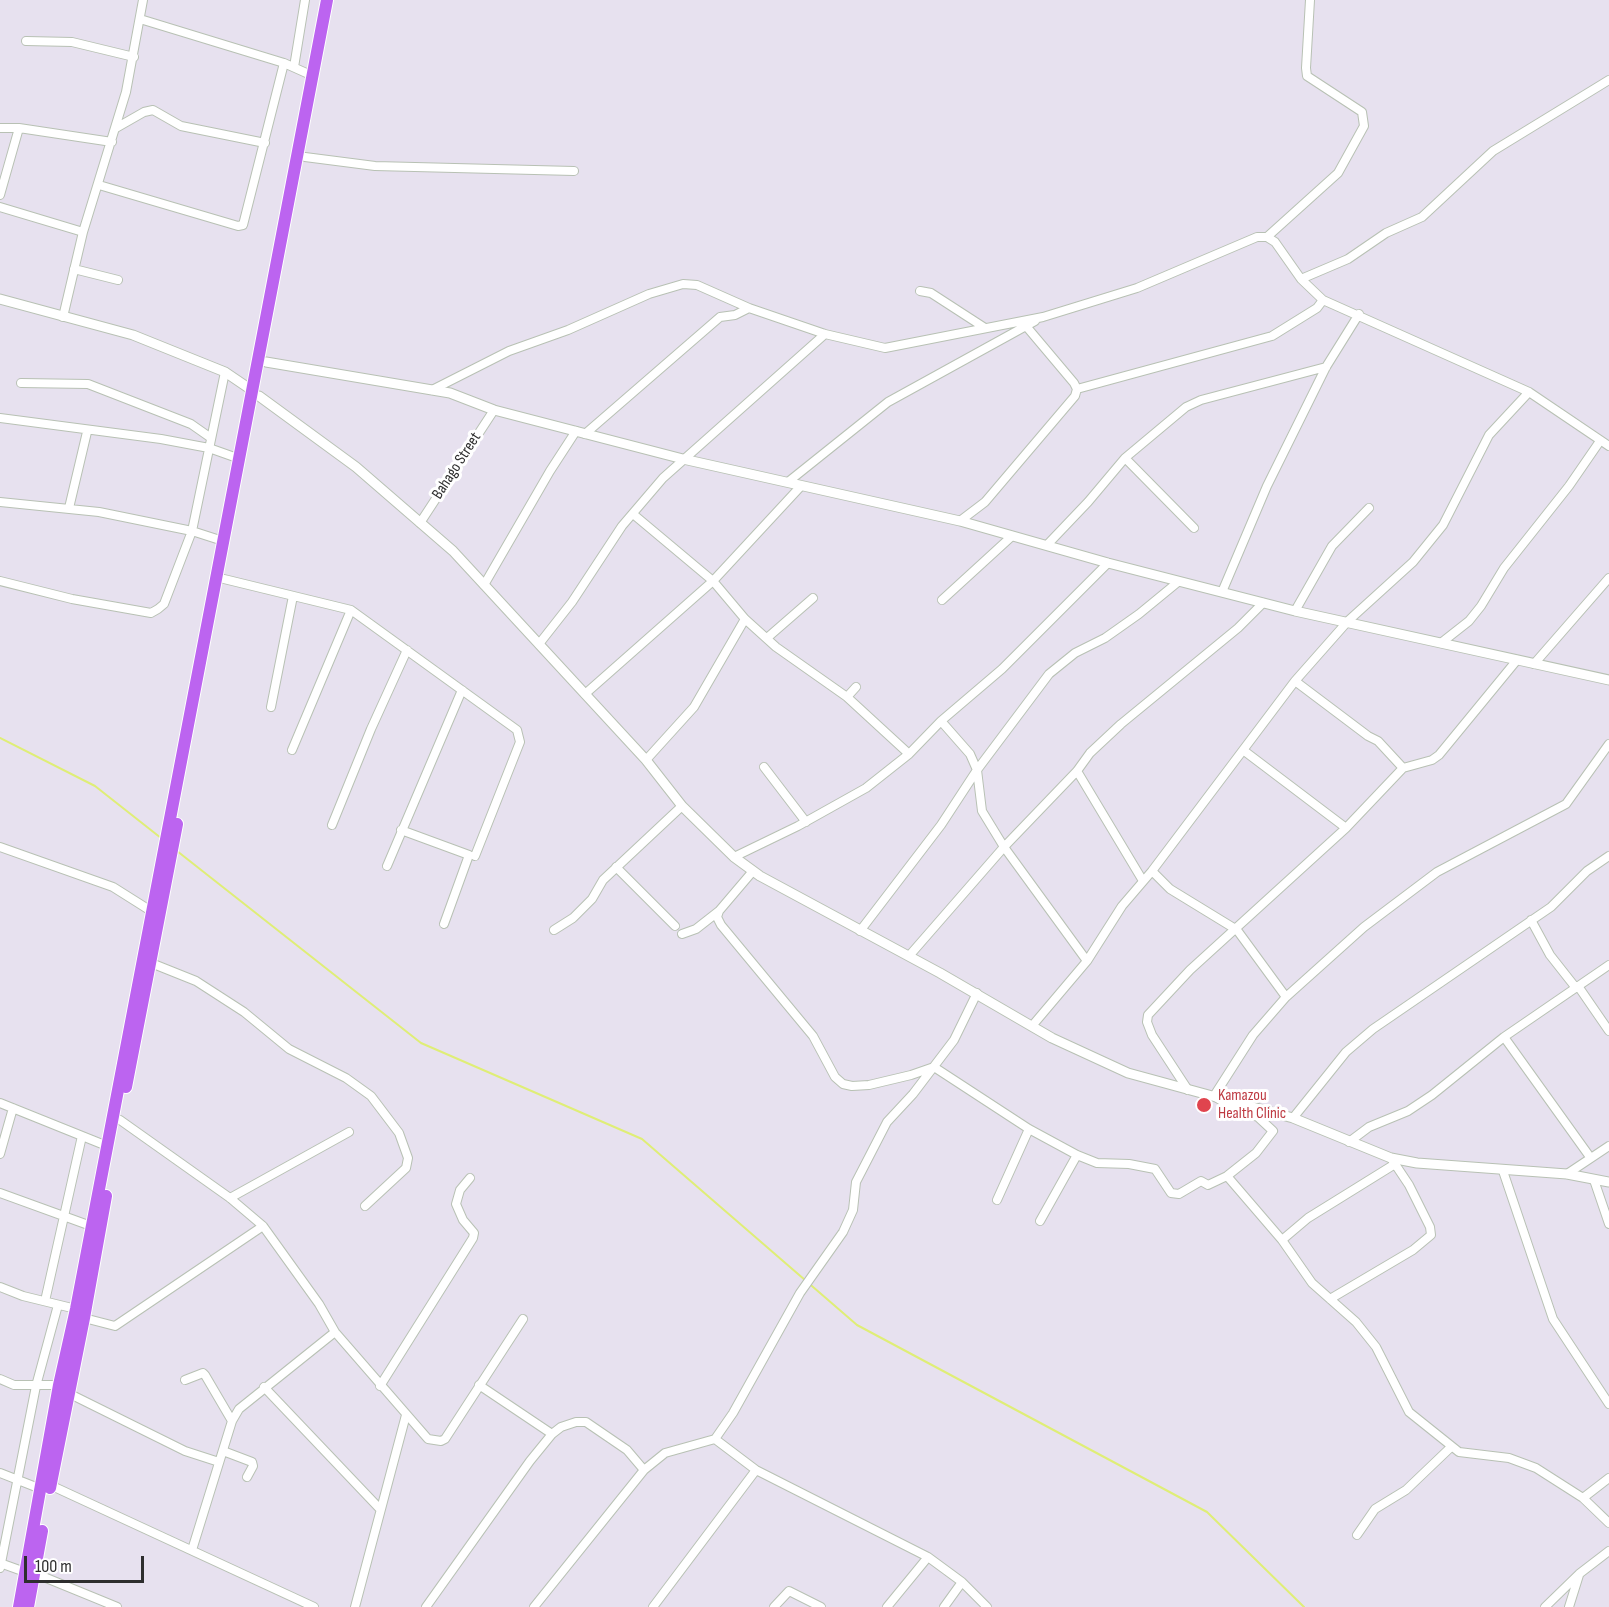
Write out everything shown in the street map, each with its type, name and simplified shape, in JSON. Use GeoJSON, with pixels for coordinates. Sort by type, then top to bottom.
{"type":"FeatureCollection","features":[{"type":"Feature","properties":{"kind":"main road"},"geometry":{"type":"LineString","coordinates":[[28,1607],[30,1573],[46,1487],[69,1393],[92,1226],[223,541],[240,459],[266,362],[327,0]]}},
{"type":"Feature","properties":{"kind":"main road"},"geometry":{"type":"LineString","coordinates":[[46,1487],[58,1384],[80,1313],[120,1120],[224,579],[256,393],[335,0]]}},
{"type":"Feature","properties":{"kind":"main road"},"geometry":{"type":"LineString","coordinates":[[19,1607],[30,1573]]}},
{"type":"Feature","properties":{"kind":"street"},"geometry":{"type":"LineString","coordinates":[[63,317],[83,232],[112,142],[134,57],[143,0]]}},
{"type":"Feature","properties":{"kind":"street"},"geometry":{"type":"LineString","coordinates":[[294,67],[305,0]]}},
{"type":"Feature","properties":{"kind":"street"},"geometry":{"type":"LineString","coordinates":[[1267,237],[1338,173],[1364,126],[1362,112],[1307,76],[1305,68],[1310,0]]}},
{"type":"Feature","properties":{"kind":"street"},"geometry":{"type":"LineString","coordinates":[[140,19],[284,63],[313,76]]}},
{"type":"Feature","properties":{"kind":"street"},"geometry":{"type":"LineString","coordinates":[[26,41],[72,42],[134,57]]}},
{"type":"Feature","properties":{"kind":"street"},"geometry":{"type":"LineString","coordinates":[[99,185],[238,226],[243,225],[284,63]]}},
{"type":"Feature","properties":{"kind":"street"},"geometry":{"type":"LineString","coordinates":[[1301,279],[1348,259],[1386,233],[1422,217],[1492,151],[1609,80]]}},
{"type":"Feature","properties":{"kind":"street"},"geometry":{"type":"LineString","coordinates":[[116,128],[144,112],[153,110],[181,126],[265,143]]}},
{"type":"Feature","properties":{"kind":"street"},"geometry":{"type":"LineString","coordinates":[[0,128],[19,128],[112,142]]}},
{"type":"Feature","properties":{"kind":"street"},"geometry":{"type":"LineString","coordinates":[[0,195],[19,128]]}},
{"type":"Feature","properties":{"kind":"street"},"geometry":{"type":"LineString","coordinates":[[305,157],[375,166],[574,171]]}},
{"type":"Feature","properties":{"kind":"street"},"geometry":{"type":"LineString","coordinates":[[0,207],[83,232]]}},
{"type":"Feature","properties":{"kind":"street"},"geometry":{"type":"LineString","coordinates":[[432,391],[480,363],[568,330],[649,294],[682,284],[697,285],[749,308],[825,334],[885,348],[1043,317],[1137,288],[1257,237],[1267,237],[1275,242],[1301,279],[1323,300],[1359,314],[1529,392],[1609,446]]}},
{"type":"Feature","properties":{"kind":"street"},"geometry":{"type":"LineString","coordinates":[[74,269],[117,280]]}},
{"type":"Feature","properties":{"kind":"street"},"geometry":{"type":"LineString","coordinates":[[920,291],[931,293],[985,328]]}},
{"type":"Feature","properties":{"kind":"street"},"geometry":{"type":"LineString","coordinates":[[0,299],[133,335],[225,372],[256,393],[356,467],[453,551],[646,760],[682,806],[734,857],[753,871],[976,993],[1052,1038],[1128,1073],[1293,1118],[1393,1161],[1567,1174],[1609,1182]]}},
{"type":"Feature","properties":{"kind":"street"},"geometry":{"type":"LineString","coordinates":[[1077,389],[1272,336],[1317,308],[1323,300]]}},
{"type":"Feature","properties":{"kind":"street"},"geometry":{"type":"LineString","coordinates":[[484,585],[550,471],[581,432],[720,317],[735,315],[749,308]]}},
{"type":"Feature","properties":{"kind":"street"},"geometry":{"type":"LineString","coordinates":[[1222,592],[1267,486],[1326,367],[1359,314]]}},
{"type":"Feature","properties":{"kind":"street"},"geometry":{"type":"LineString","coordinates":[[788,482],[888,402],[1043,317]]}},
{"type":"Feature","properties":{"kind":"street"},"geometry":{"type":"LineString","coordinates":[[960,521],[985,502],[1076,396],[1077,389],[1026,326]]}},
{"type":"Feature","properties":{"kind":"street"},"geometry":{"type":"LineString","coordinates":[[539,644],[572,602],[633,514],[683,459],[825,334]]}},
{"type":"Feature","properties":{"kind":"street"},"geometry":{"type":"LineString","coordinates":[[266,362],[463,396],[494,410],[683,459],[960,521],[1108,564],[1295,611],[1609,680]]}},
{"type":"Feature","properties":{"kind":"street"},"geometry":{"type":"LineString","coordinates":[[1047,545],[1088,502],[1125,458],[1191,404],[1326,367]]}},
{"type":"Feature","properties":{"kind":"street"},"geometry":{"type":"LineString","coordinates":[[0,581],[72,599],[151,613],[164,604],[192,531],[225,372]]}},
{"type":"Feature","properties":{"kind":"street"},"geometry":{"type":"LineString","coordinates":[[21,383],[88,384],[192,424],[211,438]]}},
{"type":"Feature","properties":{"kind":"street"},"geometry":{"type":"LineString","coordinates":[[1032,1026],[1087,961],[1101,936],[1295,681],[1348,621],[1413,562],[1443,525],[1489,435],[1529,392]]}},
{"type":"Feature","properties":{"kind":"street","name":"Bahago Street"},"geometry":{"type":"LineString","coordinates":[[420,523],[494,410]]}},
{"type":"Feature","properties":{"kind":"street"},"geometry":{"type":"LineString","coordinates":[[0,418],[209,448],[240,459]]}},
{"type":"Feature","properties":{"kind":"street"},"geometry":{"type":"LineString","coordinates":[[69,508],[87,432]]}},
{"type":"Feature","properties":{"kind":"street"},"geometry":{"type":"LineString","coordinates":[[1441,643],[1469,621],[1481,606],[1504,568],[1569,486],[1600,441]]}},
{"type":"Feature","properties":{"kind":"street"},"geometry":{"type":"LineString","coordinates":[[1125,458],[1194,528]]}},
{"type":"Feature","properties":{"kind":"street"},"geometry":{"type":"LineString","coordinates":[[585,694],[713,581],[801,486]]}},
{"type":"Feature","properties":{"kind":"street"},"geometry":{"type":"LineString","coordinates":[[0,502],[69,508],[192,531],[223,541]]}},
{"type":"Feature","properties":{"kind":"street"},"geometry":{"type":"LineString","coordinates":[[1295,611],[1332,546],[1368,508]]}},
{"type":"Feature","properties":{"kind":"street"},"geometry":{"type":"LineString","coordinates":[[633,514],[713,581],[745,619],[847,697],[909,754]]}},
{"type":"Feature","properties":{"kind":"street"},"geometry":{"type":"LineString","coordinates":[[942,600],[1012,537]]}},
{"type":"Feature","properties":{"kind":"street"},"geometry":{"type":"LineString","coordinates":[[734,857],[806,822],[866,788],[909,754],[941,721],[1002,669],[1108,564]]}},
{"type":"Feature","properties":{"kind":"street"},"geometry":{"type":"LineString","coordinates":[[1534,664],[1609,578]]}},
{"type":"Feature","properties":{"kind":"street"},"geometry":{"type":"LineString","coordinates":[[224,579],[351,610],[517,730],[520,735],[475,856]]}},
{"type":"Feature","properties":{"kind":"street"},"geometry":{"type":"LineString","coordinates":[[860,931],[941,825],[977,770],[1056,667],[1139,614],[1178,582]]}},
{"type":"Feature","properties":{"kind":"street"},"geometry":{"type":"LineString","coordinates":[[271,707],[293,596]]}},
{"type":"Feature","properties":{"kind":"street"},"geometry":{"type":"LineString","coordinates":[[767,638],[813,598]]}},
{"type":"Feature","properties":{"kind":"street"},"geometry":{"type":"LineString","coordinates":[[909,956],[1004,847],[1077,771],[1090,753],[1121,724],[1238,628],[1263,603]]}},
{"type":"Feature","properties":{"kind":"street"},"geometry":{"type":"LineString","coordinates":[[292,750],[351,610]]}},
{"type":"Feature","properties":{"kind":"street"},"geometry":{"type":"LineString","coordinates":[[646,760],[694,706],[745,619]]}},
{"type":"Feature","properties":{"kind":"street"},"geometry":{"type":"LineString","coordinates":[[332,825],[371,729],[407,650]]}},
{"type":"Feature","properties":{"kind":"street"},"geometry":{"type":"LineString","coordinates":[[1188,1090],[1152,1035],[1148,1015],[1190,970],[1237,930],[1346,828],[1402,768],[1432,760],[1439,754],[1517,660]]}},
{"type":"Feature","properties":{"kind":"street"},"geometry":{"type":"LineString","coordinates":[[1295,681],[1378,741],[1402,768]]}},
{"type":"Feature","properties":{"kind":"street"},"geometry":{"type":"LineString","coordinates":[[847,697],[856,687]]}},
{"type":"Feature","properties":{"kind":"street"},"geometry":{"type":"LineString","coordinates":[[387,866],[462,690]]}},
{"type":"Feature","properties":{"kind":"street"},"geometry":{"type":"LineString","coordinates":[[941,721],[970,754],[977,770],[982,811],[1004,847],[1087,961]]}},
{"type":"Feature","properties":{"kind":"street"},"geometry":{"type":"LineString","coordinates":[[1214,1096],[1253,1035],[1286,997],[1364,927],[1437,872],[1566,804],[1609,744]]}},
{"type":"Feature","properties":{"kind":"street"},"geometry":{"type":"LineString","coordinates":[[1243,750],[1346,828]]}},
{"type":"Feature","properties":{"kind":"street"},"geometry":{"type":"LineString","coordinates":[[764,767],[806,822]]}},
{"type":"Feature","properties":{"kind":"street"},"geometry":{"type":"LineString","coordinates":[[1077,771],[1143,881]]}},
{"type":"Feature","properties":{"kind":"street"},"geometry":{"type":"LineString","coordinates":[[554,930],[573,918],[592,899],[603,880],[682,806]]}},
{"type":"Feature","properties":{"kind":"street"},"geometry":{"type":"LineString","coordinates":[[401,830],[469,855],[444,924]]}},
{"type":"Feature","properties":{"kind":"street"},"geometry":{"type":"LineString","coordinates":[[0,847],[113,887],[152,911]]}},
{"type":"Feature","properties":{"kind":"street"},"geometry":{"type":"LineString","coordinates":[[1293,1118],[1346,1052],[1373,1029],[1551,907],[1587,871],[1609,856]]}},
{"type":"Feature","properties":{"kind":"street"},"geometry":{"type":"LineString","coordinates":[[616,867],[675,926]]}},
{"type":"Feature","properties":{"kind":"street"},"geometry":{"type":"LineString","coordinates":[[682,934],[696,929],[719,911],[753,871]]}},
{"type":"Feature","properties":{"kind":"street"},"geometry":{"type":"LineString","coordinates":[[1152,871],[1170,889],[1237,930],[1286,997]]}},
{"type":"Feature","properties":{"kind":"street"},"geometry":{"type":"LineString","coordinates":[[719,911],[717,917],[721,925],[813,1036],[835,1077],[843,1084],[869,1085],[934,1067]]}},
{"type":"Feature","properties":{"kind":"street"},"geometry":{"type":"LineString","coordinates":[[1531,920],[1550,955],[1609,1031]]}},
{"type":"Feature","properties":{"kind":"street"},"geometry":{"type":"LineString","coordinates":[[151,963],[196,981],[244,1012],[289,1049],[346,1078],[371,1096],[399,1133],[408,1158],[406,1168],[365,1206]]}},
{"type":"Feature","properties":{"kind":"street"},"geometry":{"type":"LineString","coordinates":[[1349,1142],[1369,1127],[1408,1111],[1432,1095],[1504,1037],[1609,965]]}},
{"type":"Feature","properties":{"kind":"street"},"geometry":{"type":"LineString","coordinates":[[534,1607],[644,1470],[665,1453],[715,1439],[733,1413],[800,1293],[843,1232],[853,1210],[856,1182],[887,1122],[954,1040],[976,993]]}},
{"type":"Feature","properties":{"kind":"street"},"geometry":{"type":"LineString","coordinates":[[1504,1037],[1590,1157]]}},
{"type":"Feature","properties":{"kind":"street"},"geometry":{"type":"LineString","coordinates":[[934,1067],[1029,1129],[1077,1155],[1096,1163],[1129,1164],[1155,1169],[1175,1194],[1197,1186],[1201,1181],[1208,1185],[1227,1176],[1256,1153],[1273,1131],[1258,1117],[1238,1111],[1214,1096]]}},
{"type":"Feature","properties":{"kind":"street"},"geometry":{"type":"LineString","coordinates":[[0,1103],[107,1146]]}},
{"type":"Feature","properties":{"kind":"street"},"geometry":{"type":"LineString","coordinates":[[0,1154],[13,1108]]}},
{"type":"Feature","properties":{"kind":"street"},"geometry":{"type":"LineString","coordinates":[[120,1120],[230,1198],[263,1226],[319,1304],[335,1332],[428,1439],[441,1442],[523,1319]]}},
{"type":"Feature","properties":{"kind":"street"},"geometry":{"type":"LineString","coordinates":[[998,1200],[1029,1129]]}},
{"type":"Feature","properties":{"kind":"street"},"geometry":{"type":"LineString","coordinates":[[230,1198],[349,1132]]}},
{"type":"Feature","properties":{"kind":"street"},"geometry":{"type":"LineString","coordinates":[[45,1301],[66,1216],[82,1136]]}},
{"type":"Feature","properties":{"kind":"street"},"geometry":{"type":"LineString","coordinates":[[1567,1174],[1609,1146]]}},
{"type":"Feature","properties":{"kind":"street"},"geometry":{"type":"LineString","coordinates":[[1040,1221],[1077,1155]]}},
{"type":"Feature","properties":{"kind":"street"},"geometry":{"type":"LineString","coordinates":[[1282,1240],[1308,1218],[1393,1161]]}},
{"type":"Feature","properties":{"kind":"street"},"geometry":{"type":"LineString","coordinates":[[1330,1299],[1413,1250],[1431,1235],[1430,1227],[1409,1185],[1393,1161]]}},
{"type":"Feature","properties":{"kind":"street"},"geometry":{"type":"LineString","coordinates":[[1503,1171],[1553,1319],[1609,1404]]}},
{"type":"Feature","properties":{"kind":"street"},"geometry":{"type":"LineString","coordinates":[[1227,1176],[1282,1240],[1312,1283],[1356,1322],[1376,1347],[1409,1412],[1450,1448],[1459,1452],[1524,1462],[1583,1498],[1609,1523]]}},
{"type":"Feature","properties":{"kind":"street"},"geometry":{"type":"LineString","coordinates":[[380,1386],[473,1238],[474,1233],[459,1213],[456,1204],[460,1190],[470,1178]]}},
{"type":"Feature","properties":{"kind":"street"},"geometry":{"type":"LineString","coordinates":[[1594,1180],[1609,1224]]}},
{"type":"Feature","properties":{"kind":"street"},"geometry":{"type":"LineString","coordinates":[[0,1193],[92,1226]]}},
{"type":"Feature","properties":{"kind":"street"},"geometry":{"type":"LineString","coordinates":[[0,1287],[115,1326],[263,1226]]}},
{"type":"Feature","properties":{"kind":"street"},"geometry":{"type":"LineString","coordinates":[[58,1305],[36,1386],[19,1480],[0,1565],[30,1573],[117,1607]]}},
{"type":"Feature","properties":{"kind":"street"},"geometry":{"type":"LineString","coordinates":[[192,1551],[232,1421],[239,1409],[335,1332]]}},
{"type":"Feature","properties":{"kind":"street"},"geometry":{"type":"LineString","coordinates":[[185,1380],[205,1374],[232,1421]]}},
{"type":"Feature","properties":{"kind":"street"},"geometry":{"type":"LineString","coordinates":[[0,1379],[14,1385],[58,1384]]}},
{"type":"Feature","properties":{"kind":"street"},"geometry":{"type":"LineString","coordinates":[[479,1385],[552,1434]]}},
{"type":"Feature","properties":{"kind":"street"},"geometry":{"type":"LineString","coordinates":[[264,1387],[380,1509]]}},
{"type":"Feature","properties":{"kind":"street"},"geometry":{"type":"LineString","coordinates":[[69,1393],[185,1451],[219,1462]]}},
{"type":"Feature","properties":{"kind":"street"},"geometry":{"type":"LineString","coordinates":[[355,1607],[406,1415]]}},
{"type":"Feature","properties":{"kind":"street"},"geometry":{"type":"LineString","coordinates":[[426,1607],[552,1434],[576,1422],[585,1422],[627,1450],[644,1470]]}},
{"type":"Feature","properties":{"kind":"street"},"geometry":{"type":"LineString","coordinates":[[715,1439],[756,1470],[928,1557],[962,1582],[987,1607]]}},
{"type":"Feature","properties":{"kind":"street"},"geometry":{"type":"LineString","coordinates":[[1357,1535],[1376,1509],[1406,1490],[1450,1448]]}},
{"type":"Feature","properties":{"kind":"street"},"geometry":{"type":"LineString","coordinates":[[223,1451],[252,1462],[247,1477]]}},
{"type":"Feature","properties":{"kind":"street"},"geometry":{"type":"LineString","coordinates":[[653,1607],[756,1470]]}},
{"type":"Feature","properties":{"kind":"street"},"geometry":{"type":"LineString","coordinates":[[0,1473],[46,1487],[314,1607]]}},
{"type":"Feature","properties":{"kind":"street"},"geometry":{"type":"LineString","coordinates":[[1583,1498],[1609,1478]]}},
{"type":"Feature","properties":{"kind":"street"},"geometry":{"type":"LineString","coordinates":[[1545,1607],[1579,1574],[1609,1551]]}},
{"type":"Feature","properties":{"kind":"street"},"geometry":{"type":"LineString","coordinates":[[887,1607],[928,1557]]}},
{"type":"Feature","properties":{"kind":"street"},"geometry":{"type":"LineString","coordinates":[[1569,1607],[1579,1574]]}},
{"type":"Feature","properties":{"kind":"street"},"geometry":{"type":"LineString","coordinates":[[944,1607],[962,1582]]}},
{"type":"Feature","properties":{"kind":"street"},"geometry":{"type":"LineString","coordinates":[[774,1607],[789,1591],[821,1607]]}},
{"type":"Feature","properties":{"kind":"waterway"},"geometry":{"type":"LineString","coordinates":[[0,738],[95,786],[161,838]]}},
{"type":"Feature","properties":{"kind":"waterway"},"geometry":{"type":"LineString","coordinates":[[177,851],[421,1043],[642,1139],[857,1325],[1207,1512],[1304,1607]]}},
{"type":"Feature","properties":{"kind":"place","name":"Kamazou Health Clinic"},"geometry":{"type":"Point","coordinates":[1204,1105]}}]}
